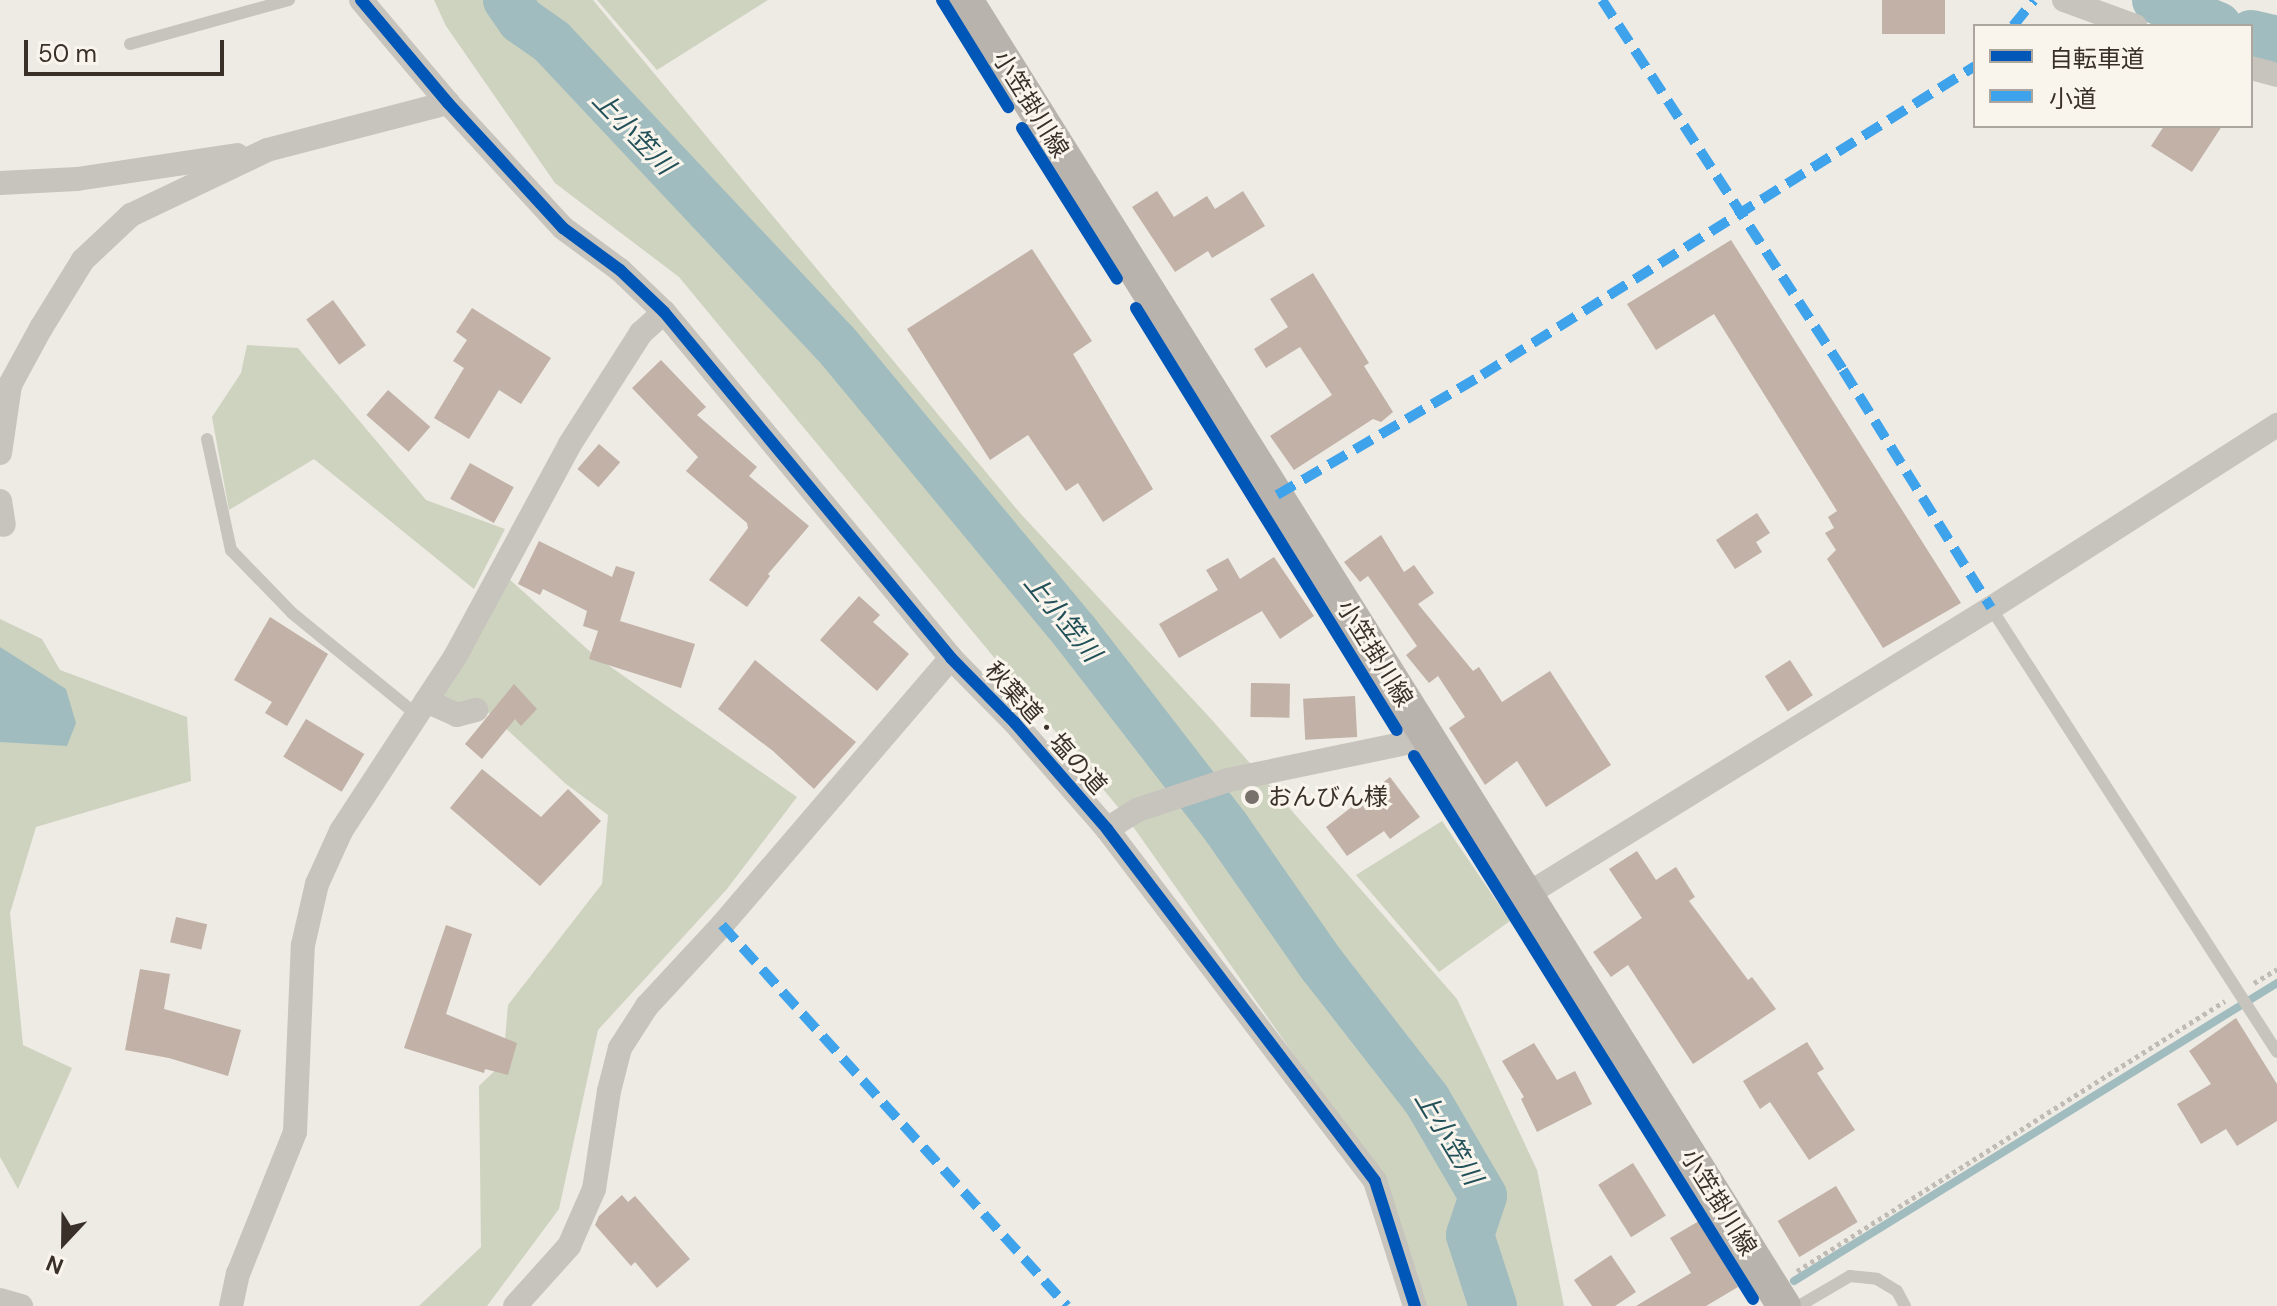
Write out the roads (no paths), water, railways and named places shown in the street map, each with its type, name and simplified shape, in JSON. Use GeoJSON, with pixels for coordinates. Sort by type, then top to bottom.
{"type":"FeatureCollection","features":[{"type":"Feature","properties":{"kind":"main road","name":"小笠掛川線"},"geometry":{"type":"LineString","coordinates":[[966,0],[1783,1301]]}},
{"type":"Feature","properties":{"kind":"street","name":"秋葉道・塩の道"},"geometry":{"type":"LineString","coordinates":[[361,0],[448,103],[563,228],[620,270],[664,312],[951,658],[1015,723],[1107,829],[1137,810],[1228,780],[1406,743],[1424,731]]}},
{"type":"Feature","properties":{"kind":"street"},"geometry":{"type":"LineString","coordinates":[[2064,0],[2130,24]]}},
{"type":"Feature","properties":{"kind":"street"},"geometry":{"type":"LineString","coordinates":[[2253,69],[2277,75]]}},
{"type":"Feature","properties":{"kind":"street"},"geometry":{"type":"LineString","coordinates":[[0,183],[77,179],[267,150],[448,103]]}},
{"type":"Feature","properties":{"kind":"street"},"geometry":{"type":"LineString","coordinates":[[0,453],[10,385],[83,260],[131,215],[267,150]]}},
{"type":"Feature","properties":{"kind":"street"},"geometry":{"type":"LineString","coordinates":[[231,1306],[238,1274],[295,1132],[303,945],[317,884],[341,831],[456,655],[570,444],[641,333],[664,312]]}},
{"type":"Feature","properties":{"kind":"street"},"geometry":{"type":"LineString","coordinates":[[1526,895],[1991,608],[2277,425]]}},
{"type":"Feature","properties":{"kind":"street"},"geometry":{"type":"LineString","coordinates":[[515,1306],[569,1246],[594,1189],[609,1091],[620,1048],[647,1006],[722,925],[951,658]]}},
{"type":"Feature","properties":{"kind":"street"},"geometry":{"type":"LineString","coordinates":[[421,708],[457,715],[476,710]]}},
{"type":"Feature","properties":{"kind":"street"},"geometry":{"type":"LineString","coordinates":[[1107,829],[1375,1181],[1415,1306]]}},
{"type":"Feature","properties":{"kind":"street"},"geometry":{"type":"LineString","coordinates":[[0,1300],[21,1306]]}},
{"type":"Feature","properties":{"kind":"lane"},"geometry":{"type":"LineString","coordinates":[[130,44],[289,0]]}},
{"type":"Feature","properties":{"kind":"lane"},"geometry":{"type":"LineString","coordinates":[[207,439],[231,550],[292,613],[421,708]]}},
{"type":"Feature","properties":{"kind":"lane"},"geometry":{"type":"LineString","coordinates":[[1991,608],[2277,1052]]}},
{"type":"Feature","properties":{"kind":"lane"},"geometry":{"type":"LineString","coordinates":[[1783,1301],[1850,1276],[1877,1279],[1897,1291],[1905,1306]]}},
{"type":"Feature","properties":{"kind":"water"},"geometry":{"type":"Polygon","coordinates":[[[0,647],[66,689],[76,723],[67,746],[0,742],[0,647]]]}},
{"type":"Feature","properties":{"kind":"waterway","name":"上小笠川"},"geometry":{"type":"LineString","coordinates":[[507,0],[521,20],[552,42],[835,343],[1075,632],[1227,829],[1322,965],[1427,1100],[1483,1196],[1470,1235],[1493,1306]]}},
{"type":"Feature","properties":{"kind":"waterway"},"geometry":{"type":"LineString","coordinates":[[2156,0],[2213,24]]}},
{"type":"Feature","properties":{"kind":"waterway"},"geometry":{"type":"LineString","coordinates":[[2253,34],[2277,40]]}},
{"type":"Feature","properties":{"kind":"waterway"},"geometry":{"type":"LineString","coordinates":[[1794,1281],[2277,983]]}},
{"type":"Feature","properties":{"kind":"place","name":"おんびん様"},"geometry":{"type":"Point","coordinates":[1252,797]}}]}
